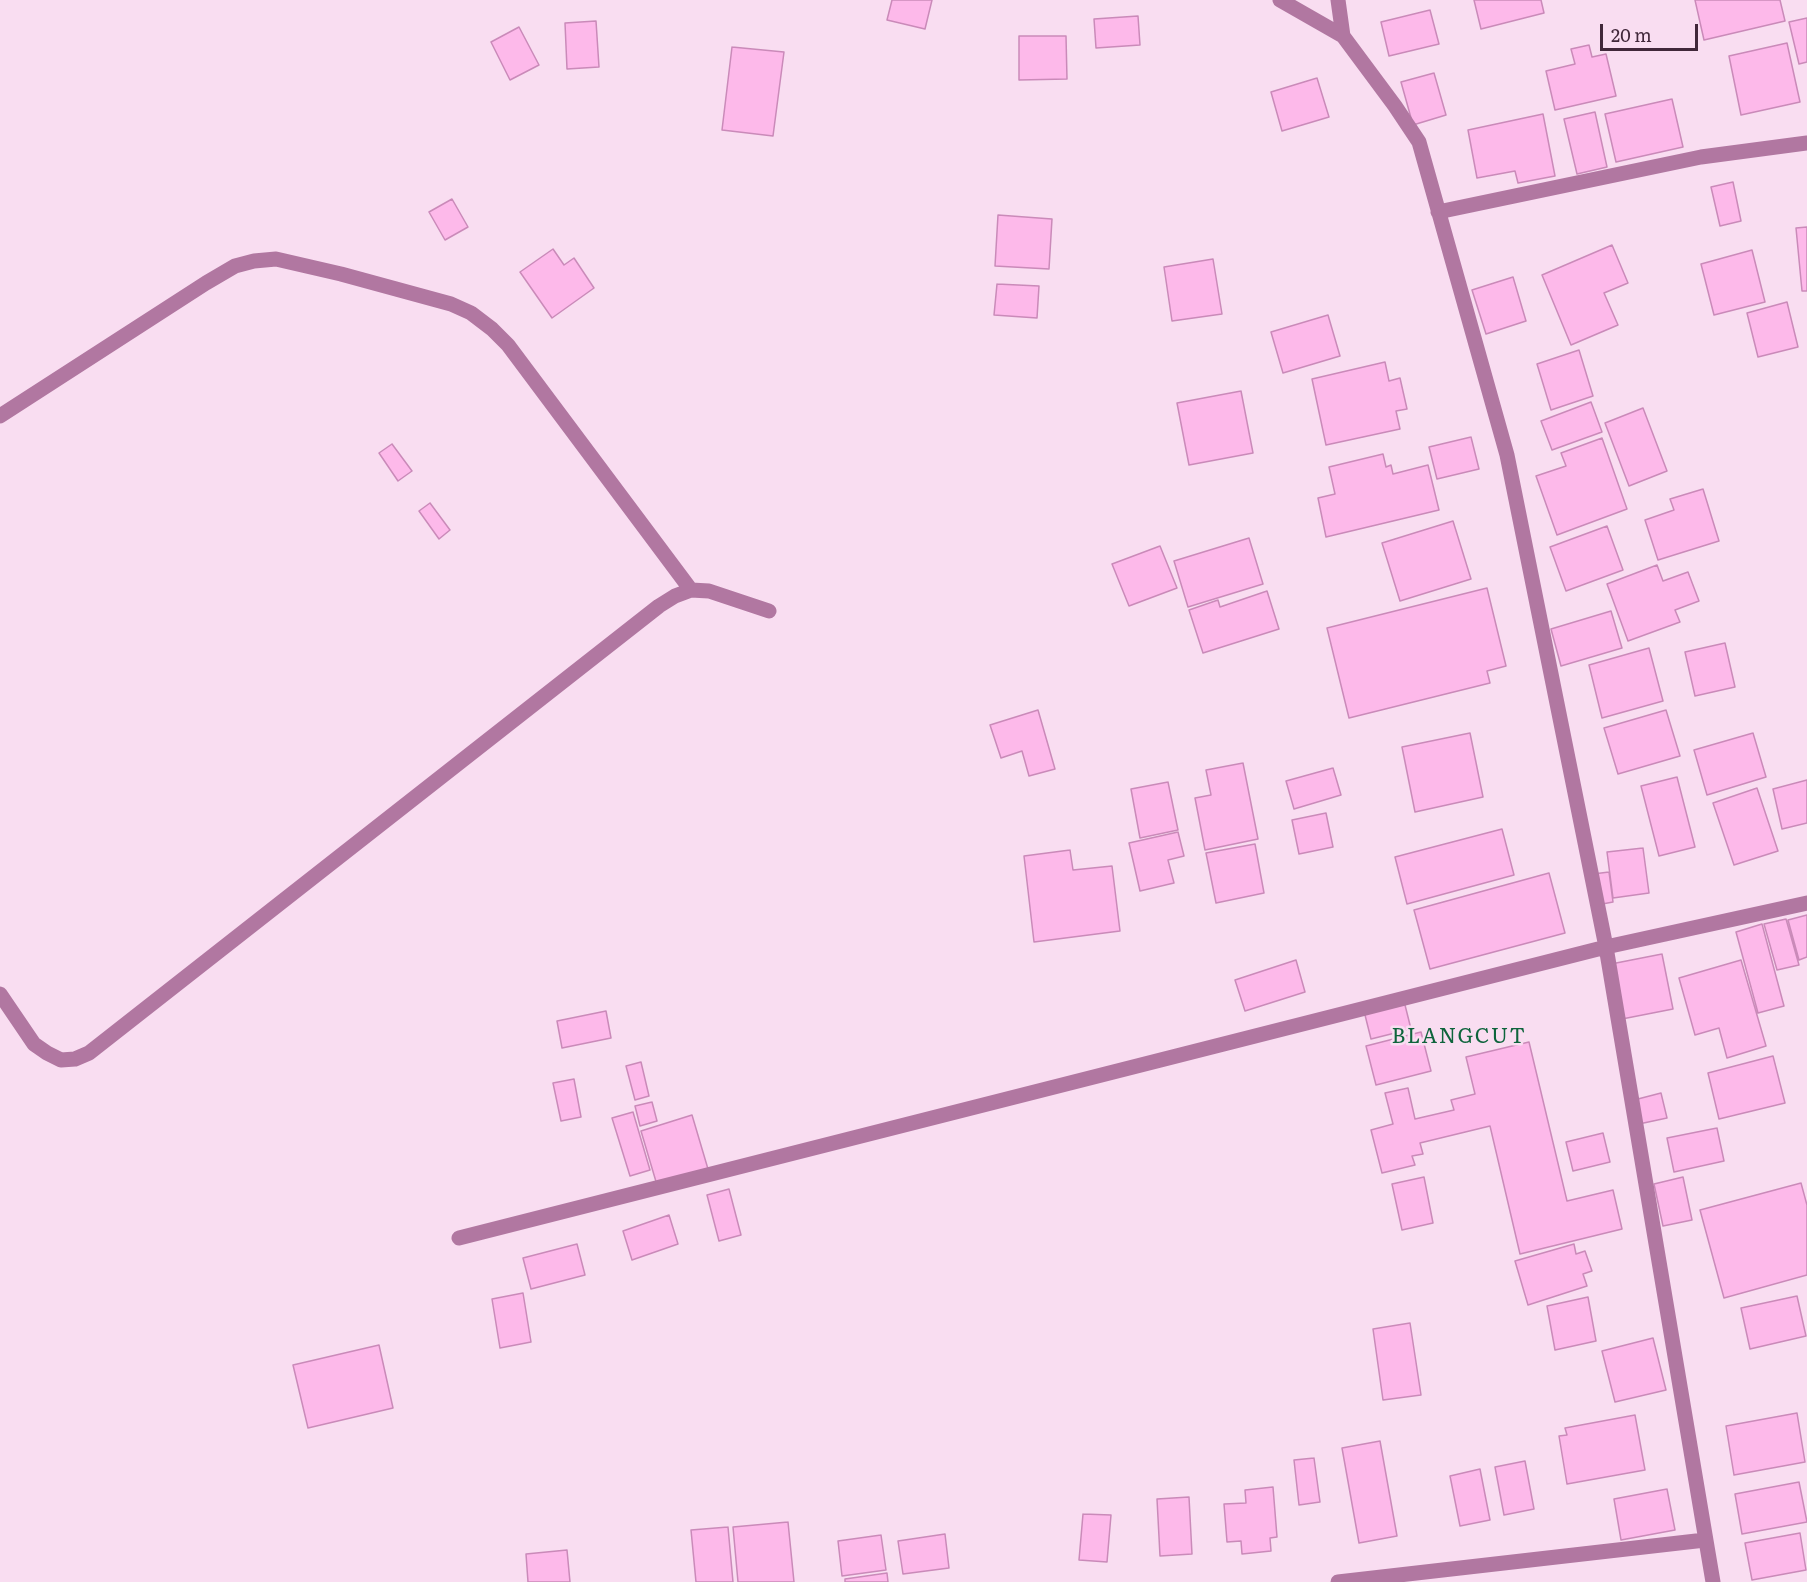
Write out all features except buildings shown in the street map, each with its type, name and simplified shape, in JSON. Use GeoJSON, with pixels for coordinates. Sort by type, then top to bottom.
{"type":"FeatureCollection","features":[{"type":"Feature","properties":{"kind":"street"},"geometry":{"type":"LineString","coordinates":[[1280,0],[1343,36],[1419,142],[1507,455],[1605,947],[1713,1582]]}},
{"type":"Feature","properties":{"kind":"street"},"geometry":{"type":"LineString","coordinates":[[1338,0],[1343,36]]}},
{"type":"Feature","properties":{"kind":"street"},"geometry":{"type":"LineString","coordinates":[[1438,212],[1701,157],[1807,143]]}},
{"type":"Feature","properties":{"kind":"street"},"geometry":{"type":"LineString","coordinates":[[0,416],[236,266],[254,261],[276,259],[341,274],[451,304],[471,313],[492,329],[508,345],[691,590]]}},
{"type":"Feature","properties":{"kind":"street"},"geometry":{"type":"LineString","coordinates":[[0,994],[34,1044],[47,1053],[61,1060],[75,1059],[89,1053],[659,606],[691,590],[709,591],[769,611]]}},
{"type":"Feature","properties":{"kind":"street"},"geometry":{"type":"LineString","coordinates":[[459,1238],[1605,947],[1807,903]]}},
{"type":"Feature","properties":{"kind":"street"},"geometry":{"type":"LineString","coordinates":[[1338,1582],[1705,1540]]}},
{"type":"Feature","properties":{"kind":"district","name":"BLANGCUT"},"geometry":{"type":"Point","coordinates":[1459,1037]}}]}
